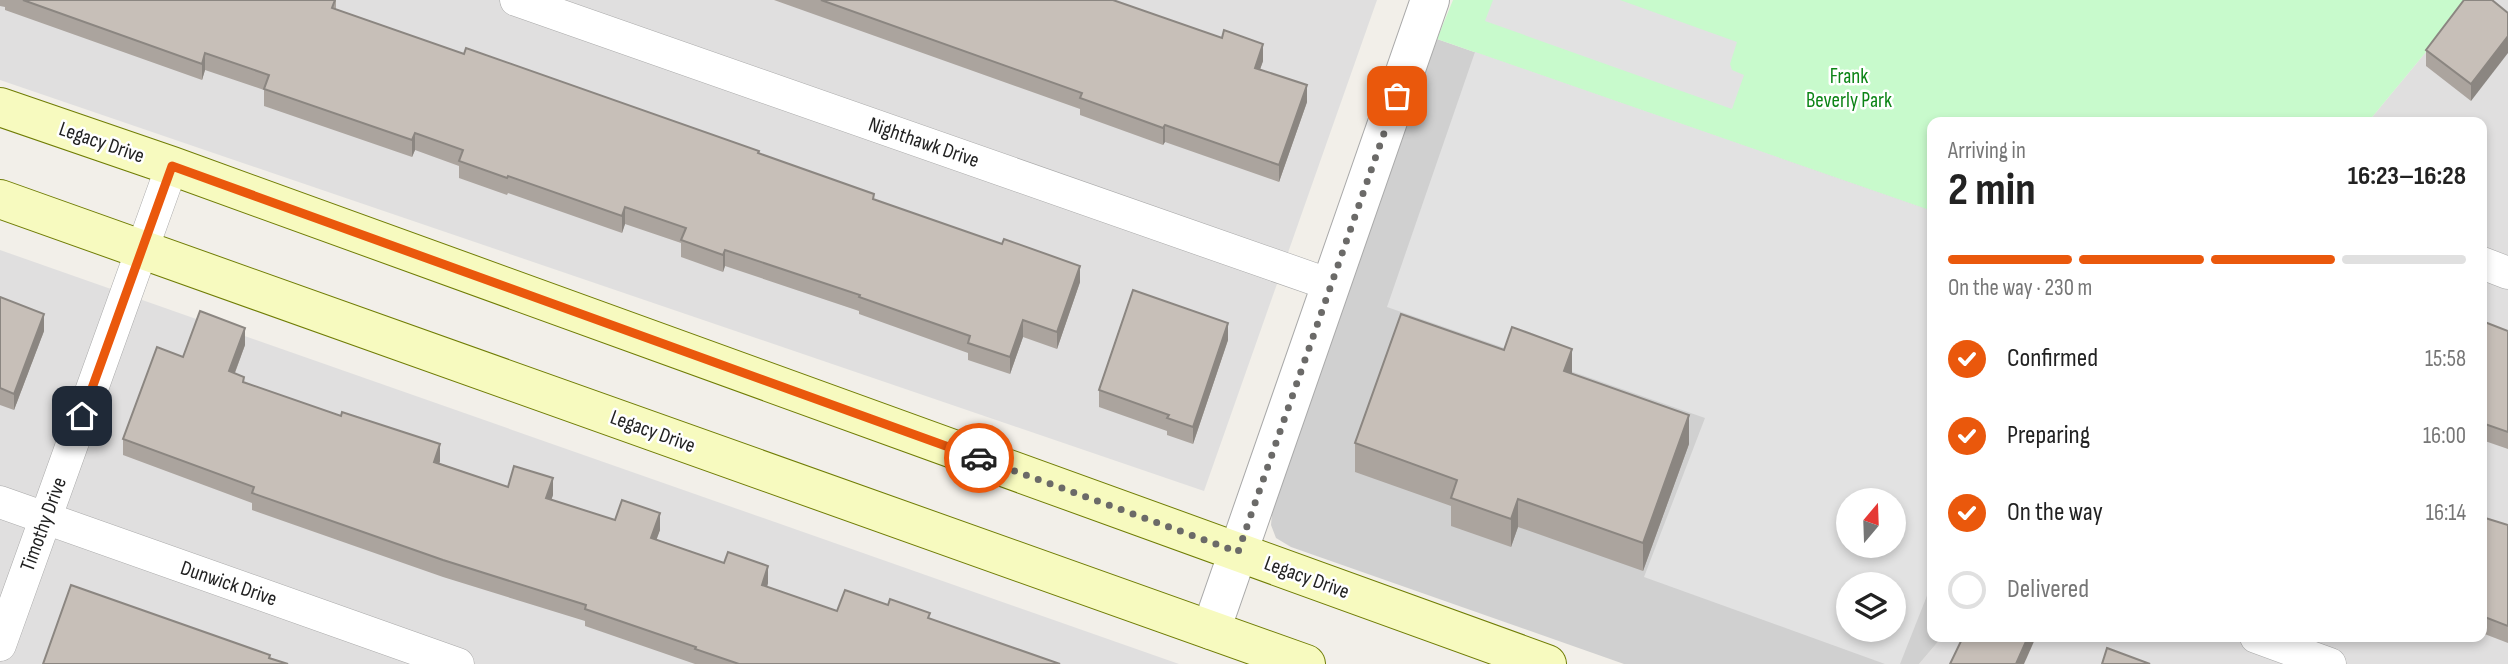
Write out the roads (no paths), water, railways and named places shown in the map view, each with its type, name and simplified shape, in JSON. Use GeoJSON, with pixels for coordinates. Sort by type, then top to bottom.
{"type":"FeatureCollection","features":[{"type":"Feature","properties":{"kind":"main road","name":"Legacy Drive"},"geometry":{"type":"LineString","coordinates":[[0,107],[172,166],[1547,664]]}},
{"type":"Feature","properties":{"kind":"main road","name":"Legacy Drive"},"geometry":{"type":"LineString","coordinates":[[0,199],[1306,664]]}},
{"type":"Feature","properties":{"kind":"street","name":"Nighthawk Drive"},"geometry":{"type":"LineString","coordinates":[[516,0],[1331,285]]}},
{"type":"Feature","properties":{"kind":"street"},"geometry":{"type":"LineString","coordinates":[[1211,630],[1430,0]]}},
{"type":"Feature","properties":{"kind":"street","name":"Timothy Drive"},"geometry":{"type":"LineString","coordinates":[[0,645],[172,166]]}},
{"type":"Feature","properties":{"kind":"street"},"geometry":{"type":"LineString","coordinates":[[2487,265],[2508,272]]}},
{"type":"Feature","properties":{"kind":"street","name":"Dunwick Drive"},"geometry":{"type":"LineString","coordinates":[[0,502],[458,664]]}},
{"type":"Feature","properties":{"kind":"street"},"geometry":{"type":"LineString","coordinates":[[2270,642],[2330,664]]}},
{"type":"Feature","properties":{"kind":"park label","name":"Frank Beverly Park"},"geometry":{"type":"Point","coordinates":[1849,88]}}]}
